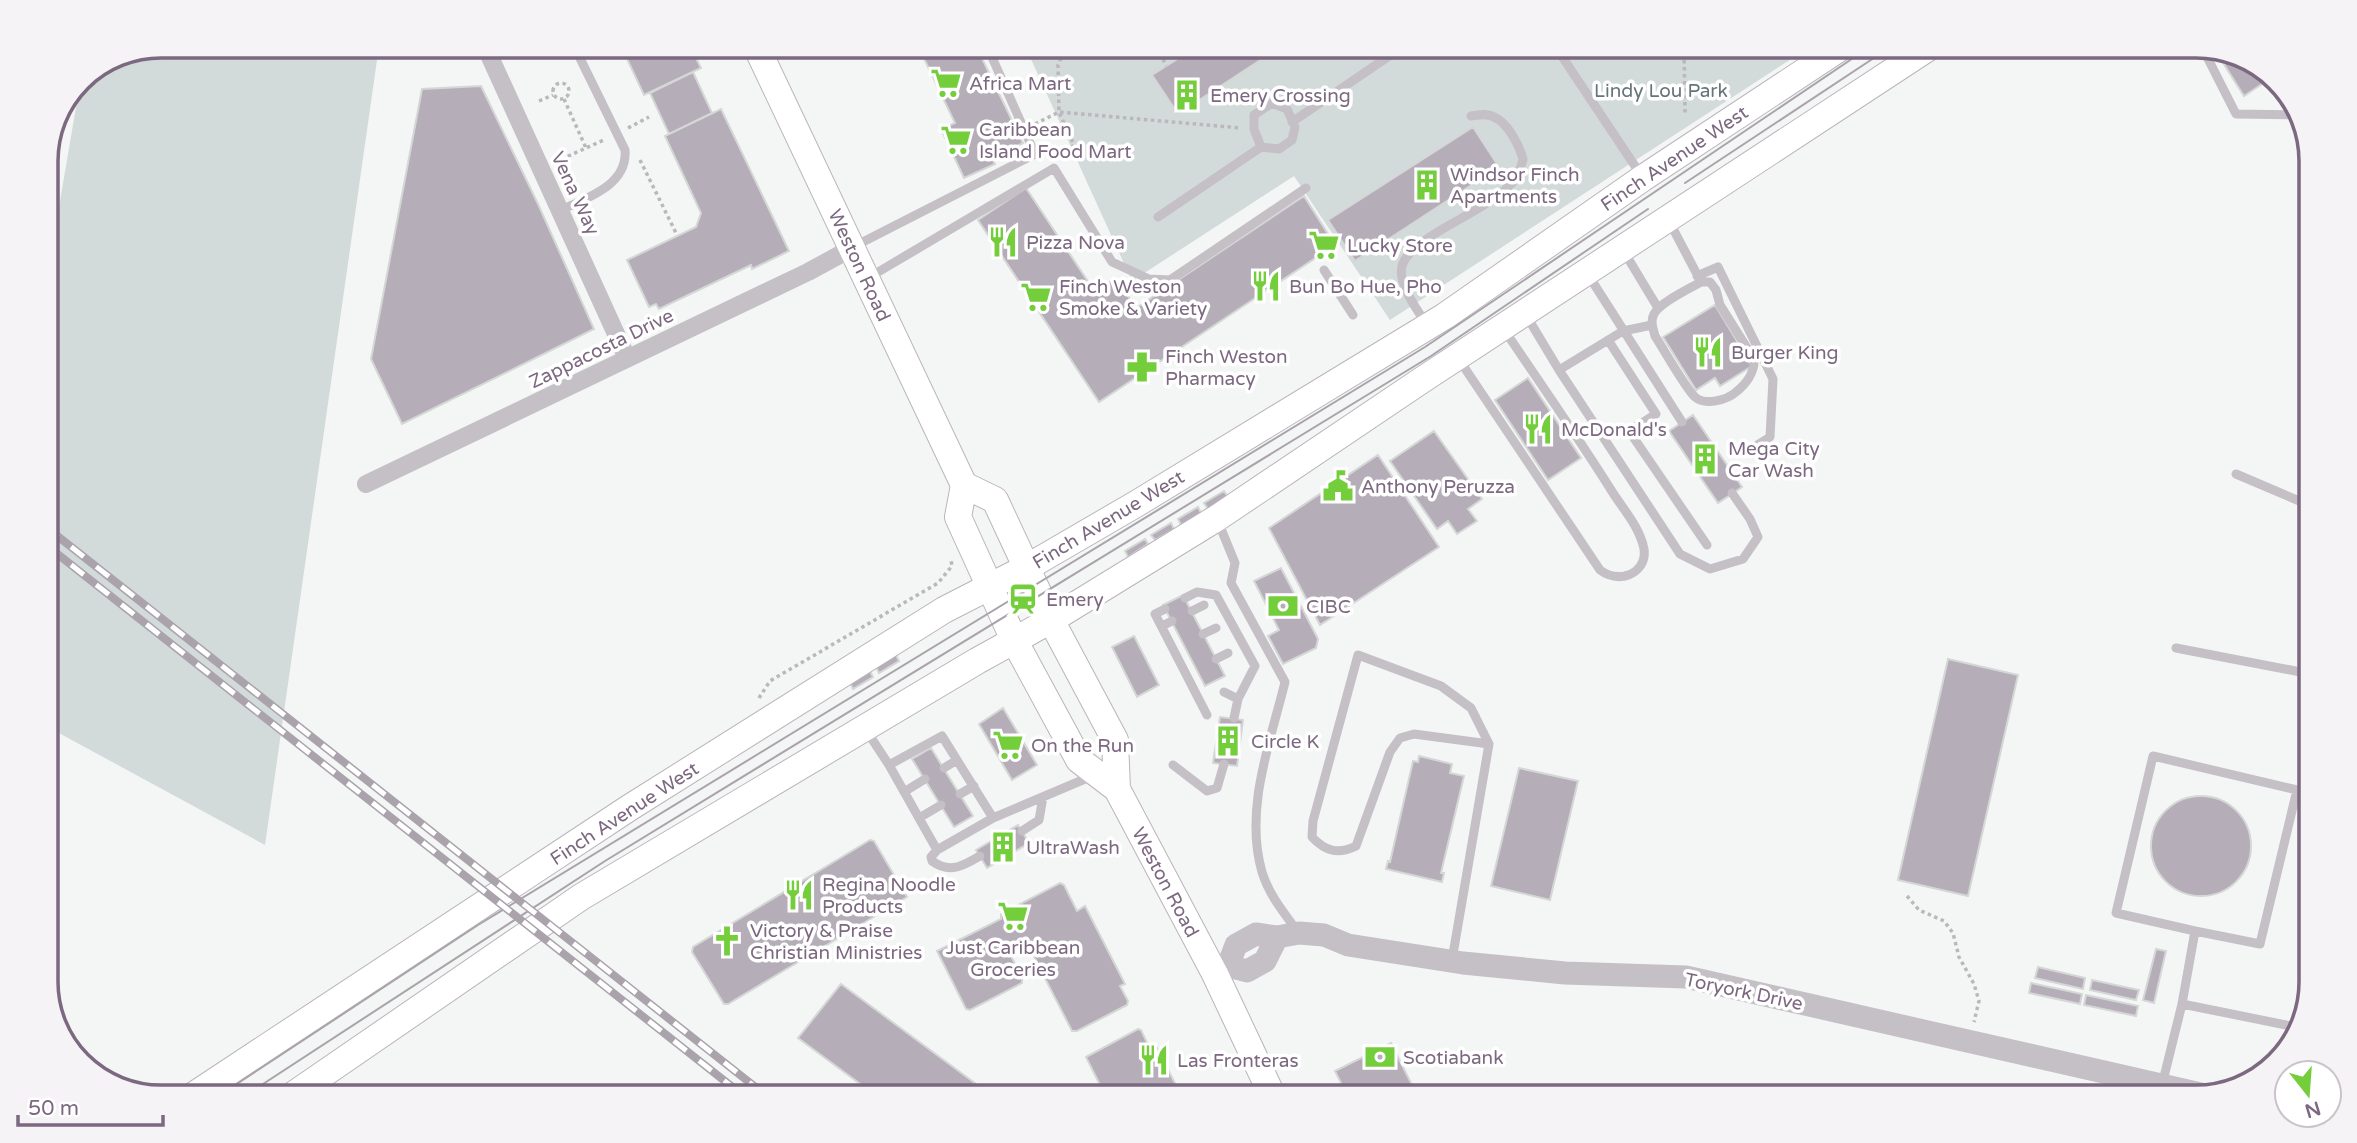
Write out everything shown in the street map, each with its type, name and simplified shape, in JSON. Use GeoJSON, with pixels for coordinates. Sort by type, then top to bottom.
{"type":"FeatureCollection","features":[{"type":"Feature","properties":{"kind":"main road","name":"Weston Road"},"geometry":{"type":"LineString","coordinates":[[762,58],[964,485],[958,517],[1014,640],[1079,760],[1107,781],[1222,970],[1268,1085]]}},
{"type":"Feature","properties":{"kind":"main road","name":"Finch Avenue West"},"geometry":{"type":"LineString","coordinates":[[209,1085],[629,808],[944,610],[1026,568],[1428,327],[1643,178],[1825,58]]}},
{"type":"Feature","properties":{"kind":"main road"},"geometry":{"type":"LineString","coordinates":[[307,1085],[581,897],[1051,620],[1216,519],[1457,357],[1913,58]]}},
{"type":"Feature","properties":{"kind":"main road","name":"Weston Road"},"geometry":{"type":"LineString","coordinates":[[964,485],[995,500],[1051,620],[1115,740],[1107,781]]}},
{"type":"Feature","properties":{"kind":"street","name":"Vena Way"},"geometry":{"type":"LineString","coordinates":[[490,58],[627,358]]}},
{"type":"Feature","properties":{"kind":"street","name":"Zappacosta Drive"},"geometry":{"type":"LineString","coordinates":[[366,484],[808,272],[852,248]]}},
{"type":"Feature","properties":{"kind":"street","name":"Toryork Drive"},"geometry":{"type":"LineString","coordinates":[[1288,935],[1324,935],[1349,945],[1452,961],[1565,973],[1686,977],[2162,1085]]}},
{"type":"Feature","properties":{"kind":"street"},"geometry":{"type":"LineString","coordinates":[[1222,970],[1247,971],[1265,961],[1288,935]]}},
{"type":"Feature","properties":{"kind":"lane"},"geometry":{"type":"LineString","coordinates":[[561,210],[607,187],[624,164],[625,158],[625,149],[580,58]]}},
{"type":"Feature","properties":{"kind":"lane"},"geometry":{"type":"LineString","coordinates":[[852,248],[1035,154],[993,58]]}},
{"type":"Feature","properties":{"kind":"lane"},"geometry":{"type":"LineString","coordinates":[[1292,122],[1386,58]]}},
{"type":"Feature","properties":{"kind":"lane"},"geometry":{"type":"LineString","coordinates":[[1563,58],[1643,178]]}},
{"type":"Feature","properties":{"kind":"lane"},"geometry":{"type":"LineString","coordinates":[[2208,59],[2236,114],[2289,115]]}},
{"type":"Feature","properties":{"kind":"lane"},"geometry":{"type":"LineString","coordinates":[[1158,217],[1261,147],[1279,149],[1292,140],[1295,127],[1287,108],[1272,103],[1254,115],[1254,129],[1261,147]]}},
{"type":"Feature","properties":{"kind":"lane"},"geometry":{"type":"LineString","coordinates":[[1428,327],[1410,298],[1402,277],[1403,263],[1410,253],[1426,241],[1514,181],[1523,159],[1520,147],[1496,117],[1486,114],[1471,116]]}},
{"type":"Feature","properties":{"kind":"lane"},"geometry":{"type":"LineString","coordinates":[[866,279],[1054,168],[1112,262],[1149,279],[1170,280],[1306,188]]}},
{"type":"Feature","properties":{"kind":"lane"},"geometry":{"type":"LineString","coordinates":[[1668,220],[1699,279],[1710,282],[1716,290],[1720,305],[1754,359],[1755,366],[1743,386],[1731,396],[1709,402],[1695,397],[1655,336],[1653,315],[1658,308],[1699,279],[1718,267],[1773,379],[1770,437],[1751,449]]}},
{"type":"Feature","properties":{"kind":"lane"},"geometry":{"type":"LineString","coordinates":[[1623,250],[1658,308]]}},
{"type":"Feature","properties":{"kind":"lane"},"geometry":{"type":"LineString","coordinates":[[1324,270],[1353,315]]}},
{"type":"Feature","properties":{"kind":"lane"},"geometry":{"type":"LineString","coordinates":[[1587,273],[1682,422]]}},
{"type":"Feature","properties":{"kind":"lane"},"geometry":{"type":"LineString","coordinates":[[1525,313],[1679,554],[1710,569],[1743,559],[1758,537],[1750,519],[1732,494]]}},
{"type":"Feature","properties":{"kind":"lane"},"geometry":{"type":"LineString","coordinates":[[1559,370],[1623,331],[1652,326]]}},
{"type":"Feature","properties":{"kind":"lane"},"geometry":{"type":"LineString","coordinates":[[1457,357],[1600,570],[1607,575],[1630,575],[1640,568],[1644,559],[1644,548],[1637,531],[1593,460],[1502,328]]}},
{"type":"Feature","properties":{"kind":"lane"},"geometry":{"type":"LineString","coordinates":[[1608,340],[1656,414],[1629,430],[1707,545]]}},
{"type":"Feature","properties":{"kind":"lane"},"geometry":{"type":"LineString","coordinates":[[2236,474],[2299,501]]}},
{"type":"Feature","properties":{"kind":"lane"},"geometry":{"type":"LineString","coordinates":[[1216,519],[1235,563],[1231,583],[1285,682],[1255,810],[1262,872],[1288,935]]}},
{"type":"Feature","properties":{"kind":"lane"},"geometry":{"type":"LineString","coordinates":[[1185,598],[1198,592],[1216,595],[1255,666],[1238,699],[1234,719]]}},
{"type":"Feature","properties":{"kind":"lane"},"geometry":{"type":"LineString","coordinates":[[1192,611],[1204,605]]}},
{"type":"Feature","properties":{"kind":"lane"},"geometry":{"type":"LineString","coordinates":[[1165,609],[1155,614],[1207,715]]}},
{"type":"Feature","properties":{"kind":"lane"},"geometry":{"type":"LineString","coordinates":[[1162,626],[1171,621]]}},
{"type":"Feature","properties":{"kind":"lane"},"geometry":{"type":"LineString","coordinates":[[1203,634],[1216,628]]}},
{"type":"Feature","properties":{"kind":"lane"},"geometry":{"type":"LineString","coordinates":[[1174,650],[1184,645]]}},
{"type":"Feature","properties":{"kind":"lane"},"geometry":{"type":"LineString","coordinates":[[2176,648],[2299,672]]}},
{"type":"Feature","properties":{"kind":"lane"},"geometry":{"type":"LineString","coordinates":[[1216,659],[1228,653]]}},
{"type":"Feature","properties":{"kind":"lane"},"geometry":{"type":"LineString","coordinates":[[1452,961],[1489,744],[1471,708],[1441,686],[1358,655],[1313,821],[1312,837],[1322,848],[1342,853],[1356,846],[1390,752],[1400,738],[1414,734],[1489,744]]}},
{"type":"Feature","properties":{"kind":"lane"},"geometry":{"type":"LineString","coordinates":[[1186,675],[1197,670]]}},
{"type":"Feature","properties":{"kind":"lane"},"geometry":{"type":"LineString","coordinates":[[1224,692],[1238,699]]}},
{"type":"Feature","properties":{"kind":"lane"},"geometry":{"type":"LineString","coordinates":[[865,728],[937,850]]}},
{"type":"Feature","properties":{"kind":"lane"},"geometry":{"type":"LineString","coordinates":[[888,765],[942,736],[993,818]]}},
{"type":"Feature","properties":{"kind":"lane"},"geometry":{"type":"LineString","coordinates":[[2153,756],[2297,790],[2260,944],[2195,931],[2116,913],[2153,756]]}},
{"type":"Feature","properties":{"kind":"lane"},"geometry":{"type":"LineString","coordinates":[[944,768],[957,760]]}},
{"type":"Feature","properties":{"kind":"lane"},"geometry":{"type":"LineString","coordinates":[[1173,765],[1207,791],[1217,788],[1224,764]]}},
{"type":"Feature","properties":{"kind":"lane"},"geometry":{"type":"LineString","coordinates":[[904,792],[925,779]]}},
{"type":"Feature","properties":{"kind":"lane"},"geometry":{"type":"LineString","coordinates":[[980,856],[963,867],[952,869],[932,861],[931,857],[937,850],[993,818],[1043,797],[1107,781]]}},
{"type":"Feature","properties":{"kind":"lane"},"geometry":{"type":"LineString","coordinates":[[960,794],[974,786]]}},
{"type":"Feature","properties":{"kind":"lane"},"geometry":{"type":"LineString","coordinates":[[1022,831],[1039,820],[1043,797]]}},
{"type":"Feature","properties":{"kind":"lane"},"geometry":{"type":"LineString","coordinates":[[919,818],[941,805]]}},
{"type":"Feature","properties":{"kind":"lane"},"geometry":{"type":"LineString","coordinates":[[2162,1085],[2182,1004],[2195,931]]}},
{"type":"Feature","properties":{"kind":"lane"},"geometry":{"type":"LineString","coordinates":[[2182,1004],[2290,1026]]}},
{"type":"Feature","properties":{"kind":"path"},"geometry":{"type":"LineString","coordinates":[[1054,168],[1074,145],[1059,112],[1058,65],[1061,58]]}},
{"type":"Feature","properties":{"kind":"path"},"geometry":{"type":"LineString","coordinates":[[1163,58],[1167,66]]}},
{"type":"Feature","properties":{"kind":"path"},"geometry":{"type":"LineString","coordinates":[[1684,58],[1685,114]]}},
{"type":"Feature","properties":{"kind":"path"},"geometry":{"type":"LineString","coordinates":[[554,95],[554,87],[564,83],[569,89],[564,99]]}},
{"type":"Feature","properties":{"kind":"path"},"geometry":{"type":"LineString","coordinates":[[554,95],[564,99]]}},
{"type":"Feature","properties":{"kind":"path"},"geometry":{"type":"LineString","coordinates":[[539,101],[554,95]]}},
{"type":"Feature","properties":{"kind":"path"},"geometry":{"type":"LineString","coordinates":[[564,99],[586,148]]}},
{"type":"Feature","properties":{"kind":"path"},"geometry":{"type":"LineString","coordinates":[[1026,129],[1059,112],[1254,129]]}},
{"type":"Feature","properties":{"kind":"path"},"geometry":{"type":"LineString","coordinates":[[541,169],[649,117]]}},
{"type":"Feature","properties":{"kind":"path"},"geometry":{"type":"LineString","coordinates":[[640,160],[677,235]]}},
{"type":"Feature","properties":{"kind":"path"},"geometry":{"type":"LineString","coordinates":[[770,681],[938,583],[952,566],[951,560]]}},
{"type":"Feature","properties":{"kind":"path"},"geometry":{"type":"LineString","coordinates":[[1907,895],[1919,909],[1944,921],[1954,933],[1959,957],[1974,984],[1979,1001],[1970,1041]]}},
{"type":"Feature","properties":{"kind":"green space"},"geometry":{"type":"Polygon","coordinates":[[[160,58],[377,58],[265,845],[58,733],[58,213],[77,101],[103,75],[121,66],[160,58]]]}},
{"type":"Feature","properties":{"kind":"green space","name":"Lindy Lou Park"},"geometry":{"type":"Polygon","coordinates":[[[1030,58],[1793,58],[1390,320],[1294,176],[1132,281],[1030,58]]]}},
{"type":"Feature","properties":{"kind":"building"},"geometry":{"type":"Polygon","coordinates":[[[627,58],[696,58],[701,68],[644,95],[627,58]]]}},
{"type":"Feature","properties":{"kind":"building"},"geometry":{"type":"Polygon","coordinates":[[[924,58],[982,58],[1023,143],[992,159],[995,164],[964,178],[941,129],[955,123],[924,58]]]}},
{"type":"Feature","properties":{"kind":"building","name":"Emery Crossing"},"geometry":{"type":"Polygon","coordinates":[[[1179,58],[1264,58],[1178,114],[1152,75],[1179,58]]]}},
{"type":"Feature","properties":{"kind":"building"},"geometry":{"type":"Polygon","coordinates":[[[2222,61],[2242,68],[2264,83],[2244,96],[2222,61]]]}},
{"type":"Feature","properties":{"kind":"building"},"geometry":{"type":"Polygon","coordinates":[[[693,72],[712,113],[669,134],[650,93],[693,72]]]}},
{"type":"Feature","properties":{"kind":"building"},"geometry":{"type":"Polygon","coordinates":[[[481,86],[594,329],[402,424],[371,359],[422,89],[481,86]]]}},
{"type":"Feature","properties":{"kind":"building"},"geometry":{"type":"Polygon","coordinates":[[[721,109],[789,251],[752,269],[751,265],[659,309],[656,304],[649,307],[627,260],[696,227],[701,213],[665,136],[721,109]]]}},
{"type":"Feature","properties":{"kind":"building","name":"Windsor Finch Apartments"},"geometry":{"type":"Polygon","coordinates":[[[1473,127],[1499,167],[1355,261],[1328,220],[1473,127]]]}},
{"type":"Feature","properties":{"kind":"building"},"geometry":{"type":"Polygon","coordinates":[[[1026,188],[1095,292],[1116,278],[1136,308],[1304,196],[1335,245],[1099,402],[978,220],[1026,188]]]}},
{"type":"Feature","properties":{"kind":"building","name":"Burger King"},"geometry":{"type":"Polygon","coordinates":[[[1715,305],[1752,366],[1720,386],[1715,378],[1696,390],[1663,337],[1715,305]]]}},
{"type":"Feature","properties":{"kind":"building","name":"McDonald's"},"geometry":{"type":"Polygon","coordinates":[[[1528,378],[1581,458],[1548,480],[1495,400],[1528,378]]]}},
{"type":"Feature","properties":{"kind":"building","name":"Mega City Car Wash"},"geometry":{"type":"Polygon","coordinates":[[[1693,415],[1742,487],[1718,503],[1669,431],[1693,415]]]}},
{"type":"Feature","properties":{"kind":"building"},"geometry":{"type":"Polygon","coordinates":[[[1434,431],[1482,499],[1468,509],[1477,521],[1457,534],[1448,521],[1437,529],[1390,461],[1434,431]]]}},
{"type":"Feature","properties":{"kind":"building"},"geometry":{"type":"Polygon","coordinates":[[[1378,455],[1439,547],[1320,625],[1269,528],[1378,455]]]}},
{"type":"Feature","properties":{"kind":"building"},"geometry":{"type":"Polygon","coordinates":[[[1224,491],[1228,497],[1208,509],[1204,503],[1224,491]]]}},
{"type":"Feature","properties":{"kind":"building"},"geometry":{"type":"Polygon","coordinates":[[[1198,507],[1201,513],[1181,525],[1178,519],[1198,507]]]}},
{"type":"Feature","properties":{"kind":"building"},"geometry":{"type":"Polygon","coordinates":[[[1171,523],[1174,529],[1155,540],[1151,535],[1171,523]]]}},
{"type":"Feature","properties":{"kind":"building"},"geometry":{"type":"Polygon","coordinates":[[[1145,539],[1148,544],[1128,557],[1125,551],[1145,539]]]}},
{"type":"Feature","properties":{"kind":"building","name":"CIBC"},"geometry":{"type":"Polygon","coordinates":[[[1281,568],[1318,639],[1316,648],[1283,664],[1268,636],[1279,630],[1254,581],[1281,568]]]}},
{"type":"Feature","properties":{"kind":"building"},"geometry":{"type":"Polygon","coordinates":[[[1183,595],[1225,676],[1205,686],[1163,605],[1183,595]]]}},
{"type":"Feature","properties":{"kind":"building"},"geometry":{"type":"Polygon","coordinates":[[[1134,636],[1159,685],[1137,697],[1112,647],[1134,636]]]}},
{"type":"Feature","properties":{"kind":"building"},"geometry":{"type":"Polygon","coordinates":[[[896,655],[899,661],[879,673],[876,667],[896,655]]]}},
{"type":"Feature","properties":{"kind":"building"},"geometry":{"type":"Polygon","coordinates":[[[1948,659],[2018,675],[1968,896],[1898,880],[1948,659]]]}},
{"type":"Feature","properties":{"kind":"building"},"geometry":{"type":"Polygon","coordinates":[[[870,671],[873,677],[853,689],[850,683],[870,671]]]}},
{"type":"Feature","properties":{"kind":"building","name":"On the Run"},"geometry":{"type":"Polygon","coordinates":[[[1003,708],[1037,765],[1012,780],[979,724],[1003,708]]]}},
{"type":"Feature","properties":{"kind":"building","name":"Circle K"},"geometry":{"type":"Polygon","coordinates":[[[1220,717],[1243,720],[1237,766],[1213,763],[1220,717]]]}},
{"type":"Feature","properties":{"kind":"building"},"geometry":{"type":"Polygon","coordinates":[[[931,748],[973,816],[954,827],[912,759],[931,748]]]}},
{"type":"Feature","properties":{"kind":"building"},"geometry":{"type":"Polygon","coordinates":[[[1419,756],[1452,764],[1450,773],[1464,776],[1441,873],[1444,873],[1442,882],[1386,869],[1388,861],[1390,862],[1413,761],[1418,762],[1419,756]]]}},
{"type":"Feature","properties":{"kind":"building"},"geometry":{"type":"Polygon","coordinates":[[[1519,768],[1578,781],[1550,900],[1491,886],[1519,768]]]}},
{"type":"Feature","properties":{"kind":"building"},"geometry":{"type":"Polygon","coordinates":[[[2201,796],[2220,800],[2236,811],[2247,827],[2251,846],[2247,865],[2236,881],[2220,892],[2201,896],[2182,892],[2166,881],[2155,865],[2151,846],[2155,827],[2166,811],[2182,800],[2201,796]]]}},
{"type":"Feature","properties":{"kind":"building","name":"UltraWash"},"geometry":{"type":"Polygon","coordinates":[[[1018,825],[1029,843],[987,868],[976,850],[1018,825]]]}},
{"type":"Feature","properties":{"kind":"building"},"geometry":{"type":"Polygon","coordinates":[[[870,840],[874,841],[907,897],[724,1004],[692,952],[693,947],[870,840]]]}},
{"type":"Feature","properties":{"kind":"building"},"geometry":{"type":"Polygon","coordinates":[[[1060,883],[1064,885],[1077,911],[1085,906],[1125,984],[1120,986],[1128,1001],[1127,1005],[1077,1031],[1072,1031],[1025,939],[1007,948],[1022,983],[970,1010],[966,1009],[937,951],[1001,919],[1001,914],[1060,883]]]}},
{"type":"Feature","properties":{"kind":"building"},"geometry":{"type":"Polygon","coordinates":[[[2156,949],[2166,951],[2154,1003],[2143,1000],[2156,949]]]}},
{"type":"Feature","properties":{"kind":"building"},"geometry":{"type":"Polygon","coordinates":[[[2038,967],[2085,978],[2083,989],[2035,978],[2038,967]]]}},
{"type":"Feature","properties":{"kind":"building"},"geometry":{"type":"Polygon","coordinates":[[[2092,980],[2139,990],[2136,1000],[2090,990],[2092,980]]]}},
{"type":"Feature","properties":{"kind":"building"},"geometry":{"type":"Polygon","coordinates":[[[2031,983],[2082,994],[2080,1004],[2029,993],[2031,983]]]}},
{"type":"Feature","properties":{"kind":"building"},"geometry":{"type":"Polygon","coordinates":[[[841,984],[977,1085],[862,1085],[798,1038],[841,984]]]}},
{"type":"Feature","properties":{"kind":"building"},"geometry":{"type":"Polygon","coordinates":[[[2086,995],[2138,1006],[2136,1016],[2084,1005],[2086,995]]]}},
{"type":"Feature","properties":{"kind":"building"},"geometry":{"type":"Polygon","coordinates":[[[1138,1029],[1149,1047],[1155,1044],[1176,1085],[1100,1085],[1086,1057],[1138,1029]]]}},
{"type":"Feature","properties":{"kind":"building","name":"Scotiabank"},"geometry":{"type":"Polygon","coordinates":[[[1391,1043],[1412,1085],[1342,1085],[1335,1071],[1391,1043]]]}},
{"type":"Feature","properties":{"kind":"tram line"},"geometry":{"type":"LineString","coordinates":[[235,1085],[478,925],[1425,347],[1853,58]]}},
{"type":"Feature","properties":{"kind":"tram line"},"geometry":{"type":"LineString","coordinates":[[1685,183],[1874,58]]}},
{"type":"Feature","properties":{"kind":"tram line"},"geometry":{"type":"LineString","coordinates":[[261,1085],[605,861],[1431,356],[1648,209]]}},
{"type":"Feature","properties":{"kind":"railway"},"geometry":{"type":"LineString","coordinates":[[58,536],[753,1085]]}},
{"type":"Feature","properties":{"kind":"railway"},"geometry":{"type":"LineString","coordinates":[[58,554],[730,1085]]}},
{"type":"Feature","properties":{"kind":"place","name":"Africa Mart"},"geometry":{"type":"Point","coordinates":[946,83]}},
{"type":"Feature","properties":{"kind":"place","name":"Emery Crossing"},"geometry":{"type":"Point","coordinates":[1187,95]}},
{"type":"Feature","properties":{"kind":"place","name":"Caribbean Island Food Mart"},"geometry":{"type":"Point","coordinates":[956,140]}},
{"type":"Feature","properties":{"kind":"place","name":"Windsor Finch Apartments"},"geometry":{"type":"Point","coordinates":[1427,185]}},
{"type":"Feature","properties":{"kind":"place","name":"Pizza Nova"},"geometry":{"type":"Point","coordinates":[1003,242]}},
{"type":"Feature","properties":{"kind":"place","name":"Lucky Store"},"geometry":{"type":"Point","coordinates":[1324,245]}},
{"type":"Feature","properties":{"kind":"place","name":"Bun Bo Hue, Pho"},"geometry":{"type":"Point","coordinates":[1266,286]}},
{"type":"Feature","properties":{"kind":"place","name":"Finch Weston Smoke & Variety"},"geometry":{"type":"Point","coordinates":[1036,297]}},
{"type":"Feature","properties":{"kind":"place","name":"Burger King"},"geometry":{"type":"Point","coordinates":[1708,352]}},
{"type":"Feature","properties":{"kind":"place","name":"Finch Weston Pharmacy"},"geometry":{"type":"Point","coordinates":[1142,367]}},
{"type":"Feature","properties":{"kind":"place","name":"McDonald's"},"geometry":{"type":"Point","coordinates":[1538,429]}},
{"type":"Feature","properties":{"kind":"place","name":"Mega City Car Wash"},"geometry":{"type":"Point","coordinates":[1705,459]}},
{"type":"Feature","properties":{"kind":"place","name":"Anthony Peruzza"},"geometry":{"type":"Point","coordinates":[1338,486]}},
{"type":"Feature","properties":{"kind":"place","name":"Emery"},"geometry":{"type":"Point","coordinates":[1023,599]}},
{"type":"Feature","properties":{"kind":"place","name":"CIBC"},"geometry":{"type":"Point","coordinates":[1283,606]}},
{"type":"Feature","properties":{"kind":"place","name":"Circle K"},"geometry":{"type":"Point","coordinates":[1228,741]}},
{"type":"Feature","properties":{"kind":"place","name":"On the Run"},"geometry":{"type":"Point","coordinates":[1008,745]}},
{"type":"Feature","properties":{"kind":"place","name":"UltraWash"},"geometry":{"type":"Point","coordinates":[1003,847]}},
{"type":"Feature","properties":{"kind":"place","name":"Regina Noodle Products"},"geometry":{"type":"Point","coordinates":[799,895]}},
{"type":"Feature","properties":{"kind":"place","name":"Just Caribbean Groceries"},"geometry":{"type":"Point","coordinates":[1013,916]}},
{"type":"Feature","properties":{"kind":"place","name":"Victory & Praise Christian Ministries"},"geometry":{"type":"Point","coordinates":[727,941]}},
{"type":"Feature","properties":{"kind":"place","name":"Scotiabank"},"geometry":{"type":"Point","coordinates":[1380,1057]}},
{"type":"Feature","properties":{"kind":"place","name":"Las Fronteras"},"geometry":{"type":"Point","coordinates":[1154,1060]}}]}
